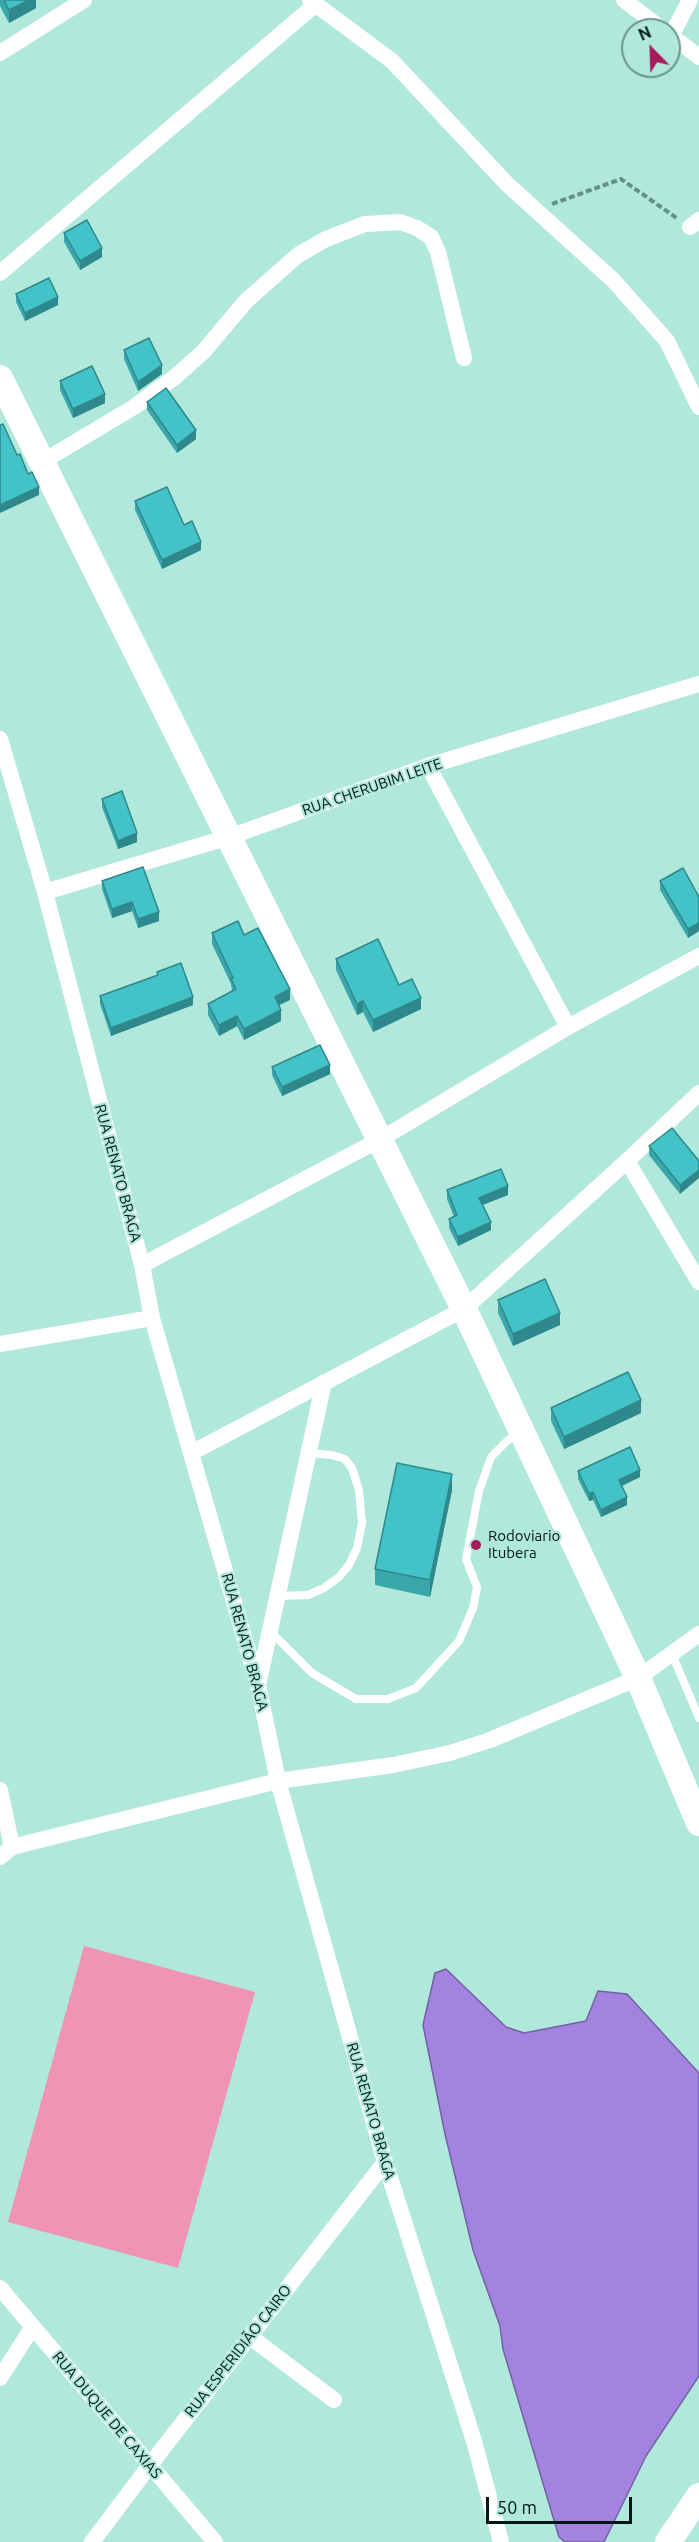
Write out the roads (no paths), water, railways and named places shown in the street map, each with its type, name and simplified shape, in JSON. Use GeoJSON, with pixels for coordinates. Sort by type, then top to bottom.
{"type":"FeatureCollection","features":[{"type":"Feature","properties":{"kind":"main road"},"geometry":{"type":"LineString","coordinates":[[0,378],[464,1309],[638,1678],[699,1822]]}},
{"type":"Feature","properties":{"kind":"main road"},"geometry":{"type":"LineString","coordinates":[[668,2542],[699,2496]]}},
{"type":"Feature","properties":{"kind":"street"},"geometry":{"type":"LineString","coordinates":[[0,52],[84,0]]}},
{"type":"Feature","properties":{"kind":"street"},"geometry":{"type":"LineString","coordinates":[[624,0],[648,18]]}},
{"type":"Feature","properties":{"kind":"street"},"geometry":{"type":"LineString","coordinates":[[678,18],[690,0]]}},
{"type":"Feature","properties":{"kind":"street"},"geometry":{"type":"LineString","coordinates":[[0,273],[312,3],[392,61],[477,153],[534,210],[613,280],[667,341],[699,407]]}},
{"type":"Feature","properties":{"kind":"street"},"geometry":{"type":"LineString","coordinates":[[681,43],[699,57]]}},
{"type":"Feature","properties":{"kind":"street"},"geometry":{"type":"LineString","coordinates":[[42,462],[134,407],[175,377],[204,351],[246,301],[298,255],[326,239],[365,224],[400,222],[417,228],[430,237],[438,252],[464,358]]}},
{"type":"Feature","properties":{"kind":"street","name":"RUA CHERUBIM LEITE"},"geometry":{"type":"LineString","coordinates":[[45,892],[229,837],[428,766],[699,684]]}},
{"type":"Feature","properties":{"kind":"street","name":"RUA RENATO BRAGA"},"geometry":{"type":"LineString","coordinates":[[0,739],[45,892],[142,1265],[152,1317],[193,1452],[258,1685],[278,1781],[385,2162],[474,2441],[501,2542]]}},
{"type":"Feature","properties":{"kind":"street"},"geometry":{"type":"LineString","coordinates":[[428,766],[568,1027]]}},
{"type":"Feature","properties":{"kind":"street"},"geometry":{"type":"LineString","coordinates":[[142,1265],[381,1139],[568,1027],[699,956]]}},
{"type":"Feature","properties":{"kind":"street"},"geometry":{"type":"LineString","coordinates":[[193,1452],[464,1309],[699,1093]]}},
{"type":"Feature","properties":{"kind":"street"},"geometry":{"type":"LineString","coordinates":[[627,1161],[699,1282]]}},
{"type":"Feature","properties":{"kind":"street"},"geometry":{"type":"LineString","coordinates":[[0,1344],[152,1317]]}},
{"type":"Feature","properties":{"kind":"street"},"geometry":{"type":"LineString","coordinates":[[258,1685],[324,1382]]}},
{"type":"Feature","properties":{"kind":"street"},"geometry":{"type":"LineString","coordinates":[[0,1790],[6,1852],[278,1781],[393,1765],[450,1753],[490,1740],[638,1678],[699,1634]]}},
{"type":"Feature","properties":{"kind":"street","name":"RUA ESPERIDIÃO CAIRO"},"geometry":{"type":"LineString","coordinates":[[92,2542],[385,2162]]}},
{"type":"Feature","properties":{"kind":"street","name":"RUA DUQUE DE CAXIAS"},"geometry":{"type":"LineString","coordinates":[[0,2288],[215,2542]]}},
{"type":"Feature","properties":{"kind":"street"},"geometry":{"type":"LineString","coordinates":[[0,2378],[32,2328]]}},
{"type":"Feature","properties":{"kind":"street"},"geometry":{"type":"LineString","coordinates":[[249,2336],[334,2400]]}},
{"type":"Feature","properties":{"kind":"lane"},"geometry":{"type":"LineString","coordinates":[[270,1631],[312,1674],[356,1699],[388,1699],[416,1688],[459,1641],[473,1608],[477,1587],[466,1559],[479,1491],[491,1457],[508,1440],[522,1432]]}},
{"type":"Feature","properties":{"kind":"lane"},"geometry":{"type":"LineString","coordinates":[[278,1596],[308,1595],[324,1588],[344,1571],[357,1548],[362,1523],[359,1490],[352,1468],[345,1459],[332,1455],[309,1453]]}},
{"type":"Feature","properties":{"kind":"lane"},"geometry":{"type":"LineString","coordinates":[[672,1654],[699,1718]]}},
{"type":"Feature","properties":{"kind":"place","name":"Rodoviario Itubera"},"geometry":{"type":"Point","coordinates":[476,1545]}}]}
